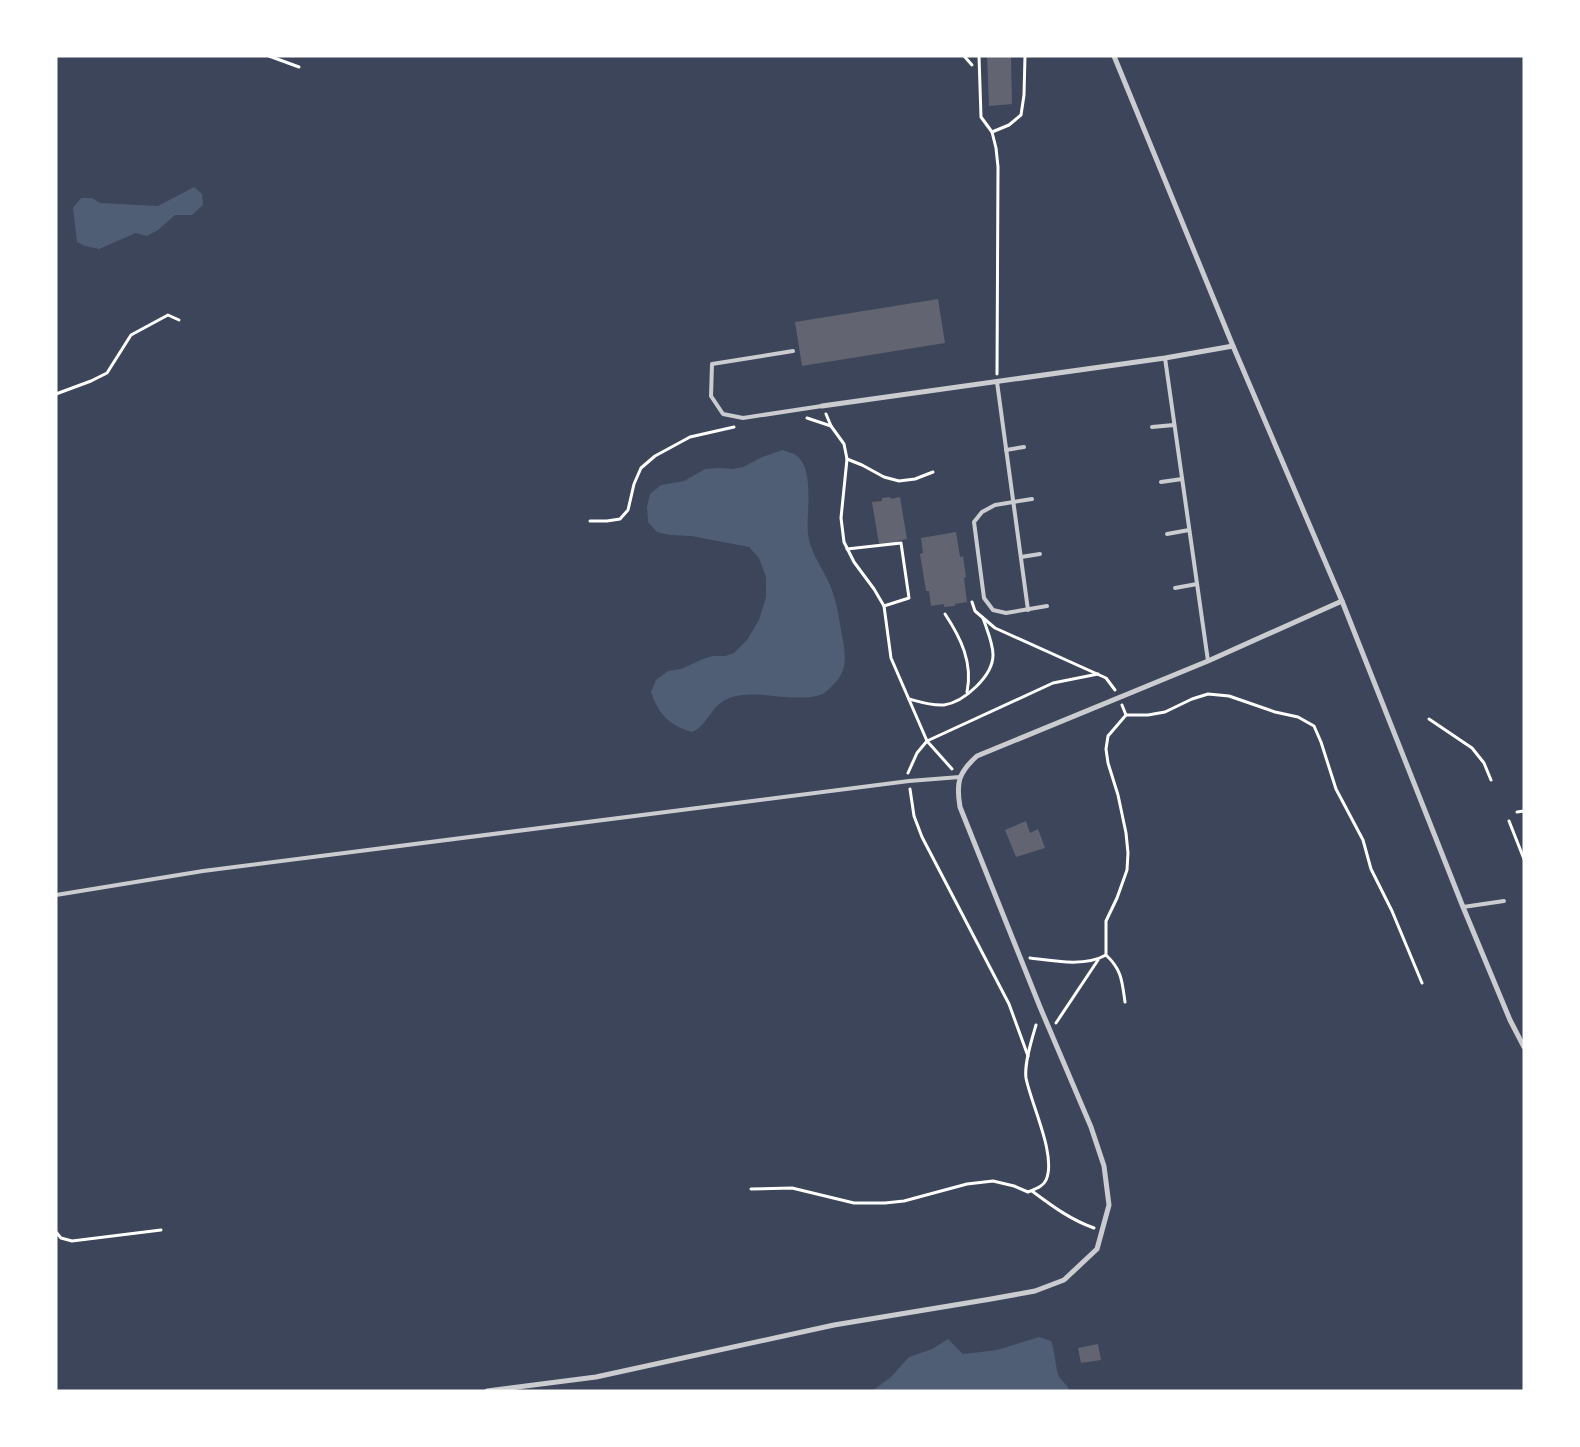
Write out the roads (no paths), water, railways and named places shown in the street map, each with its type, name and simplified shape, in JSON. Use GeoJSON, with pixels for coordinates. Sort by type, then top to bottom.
{"type":"FeatureCollection","features":[{"type":"Feature","properties":{"kind":"street"},"geometry":{"type":"LineString","coordinates":[[1114,56],[1233,346],[1342,601],[1510,1020],[1524,1046]]}},
{"type":"Feature","properties":{"kind":"street"},"geometry":{"type":"LineString","coordinates":[[822,406],[1165,358],[1233,346]]}},
{"type":"Feature","properties":{"kind":"street"},"geometry":{"type":"LineString","coordinates":[[487,1391],[596,1377],[834,1325],[1035,1291],[1064,1280],[1097,1249],[1108,1205],[1104,1166],[1091,1127],[1040,1007],[960,807],[957,790],[960,777],[966,766],[977,756],[1208,660],[1342,601]]}},
{"type":"Feature","properties":{"kind":"lane"},"geometry":{"type":"LineString","coordinates":[[793,351],[712,364],[711,396],[723,414],[743,418],[822,406]]}},
{"type":"Feature","properties":{"kind":"lane"},"geometry":{"type":"LineString","coordinates":[[1165,358],[1208,660]]}},
{"type":"Feature","properties":{"kind":"lane"},"geometry":{"type":"LineString","coordinates":[[997,382],[1028,610]]}},
{"type":"Feature","properties":{"kind":"lane"},"geometry":{"type":"LineString","coordinates":[[1152,427],[1174,425]]}},
{"type":"Feature","properties":{"kind":"lane"},"geometry":{"type":"LineString","coordinates":[[1006,450],[1024,447]]}},
{"type":"Feature","properties":{"kind":"lane"},"geometry":{"type":"LineString","coordinates":[[1161,482],[1182,479]]}},
{"type":"Feature","properties":{"kind":"lane"},"geometry":{"type":"LineString","coordinates":[[1032,499],[995,505],[982,512],[974,522],[984,598],[992,610],[1006,613],[1047,606]]}},
{"type":"Feature","properties":{"kind":"lane"},"geometry":{"type":"LineString","coordinates":[[1167,534],[1189,530]]}},
{"type":"Feature","properties":{"kind":"lane"},"geometry":{"type":"LineString","coordinates":[[1021,557],[1040,554]]}},
{"type":"Feature","properties":{"kind":"lane"},"geometry":{"type":"LineString","coordinates":[[1176,588],[1197,584]]}},
{"type":"Feature","properties":{"kind":"lane"},"geometry":{"type":"LineString","coordinates":[[56,895],[203,870],[960,777]]}},
{"type":"Feature","properties":{"kind":"lane"},"geometry":{"type":"LineString","coordinates":[[1463,906],[1504,901]]}}]}
